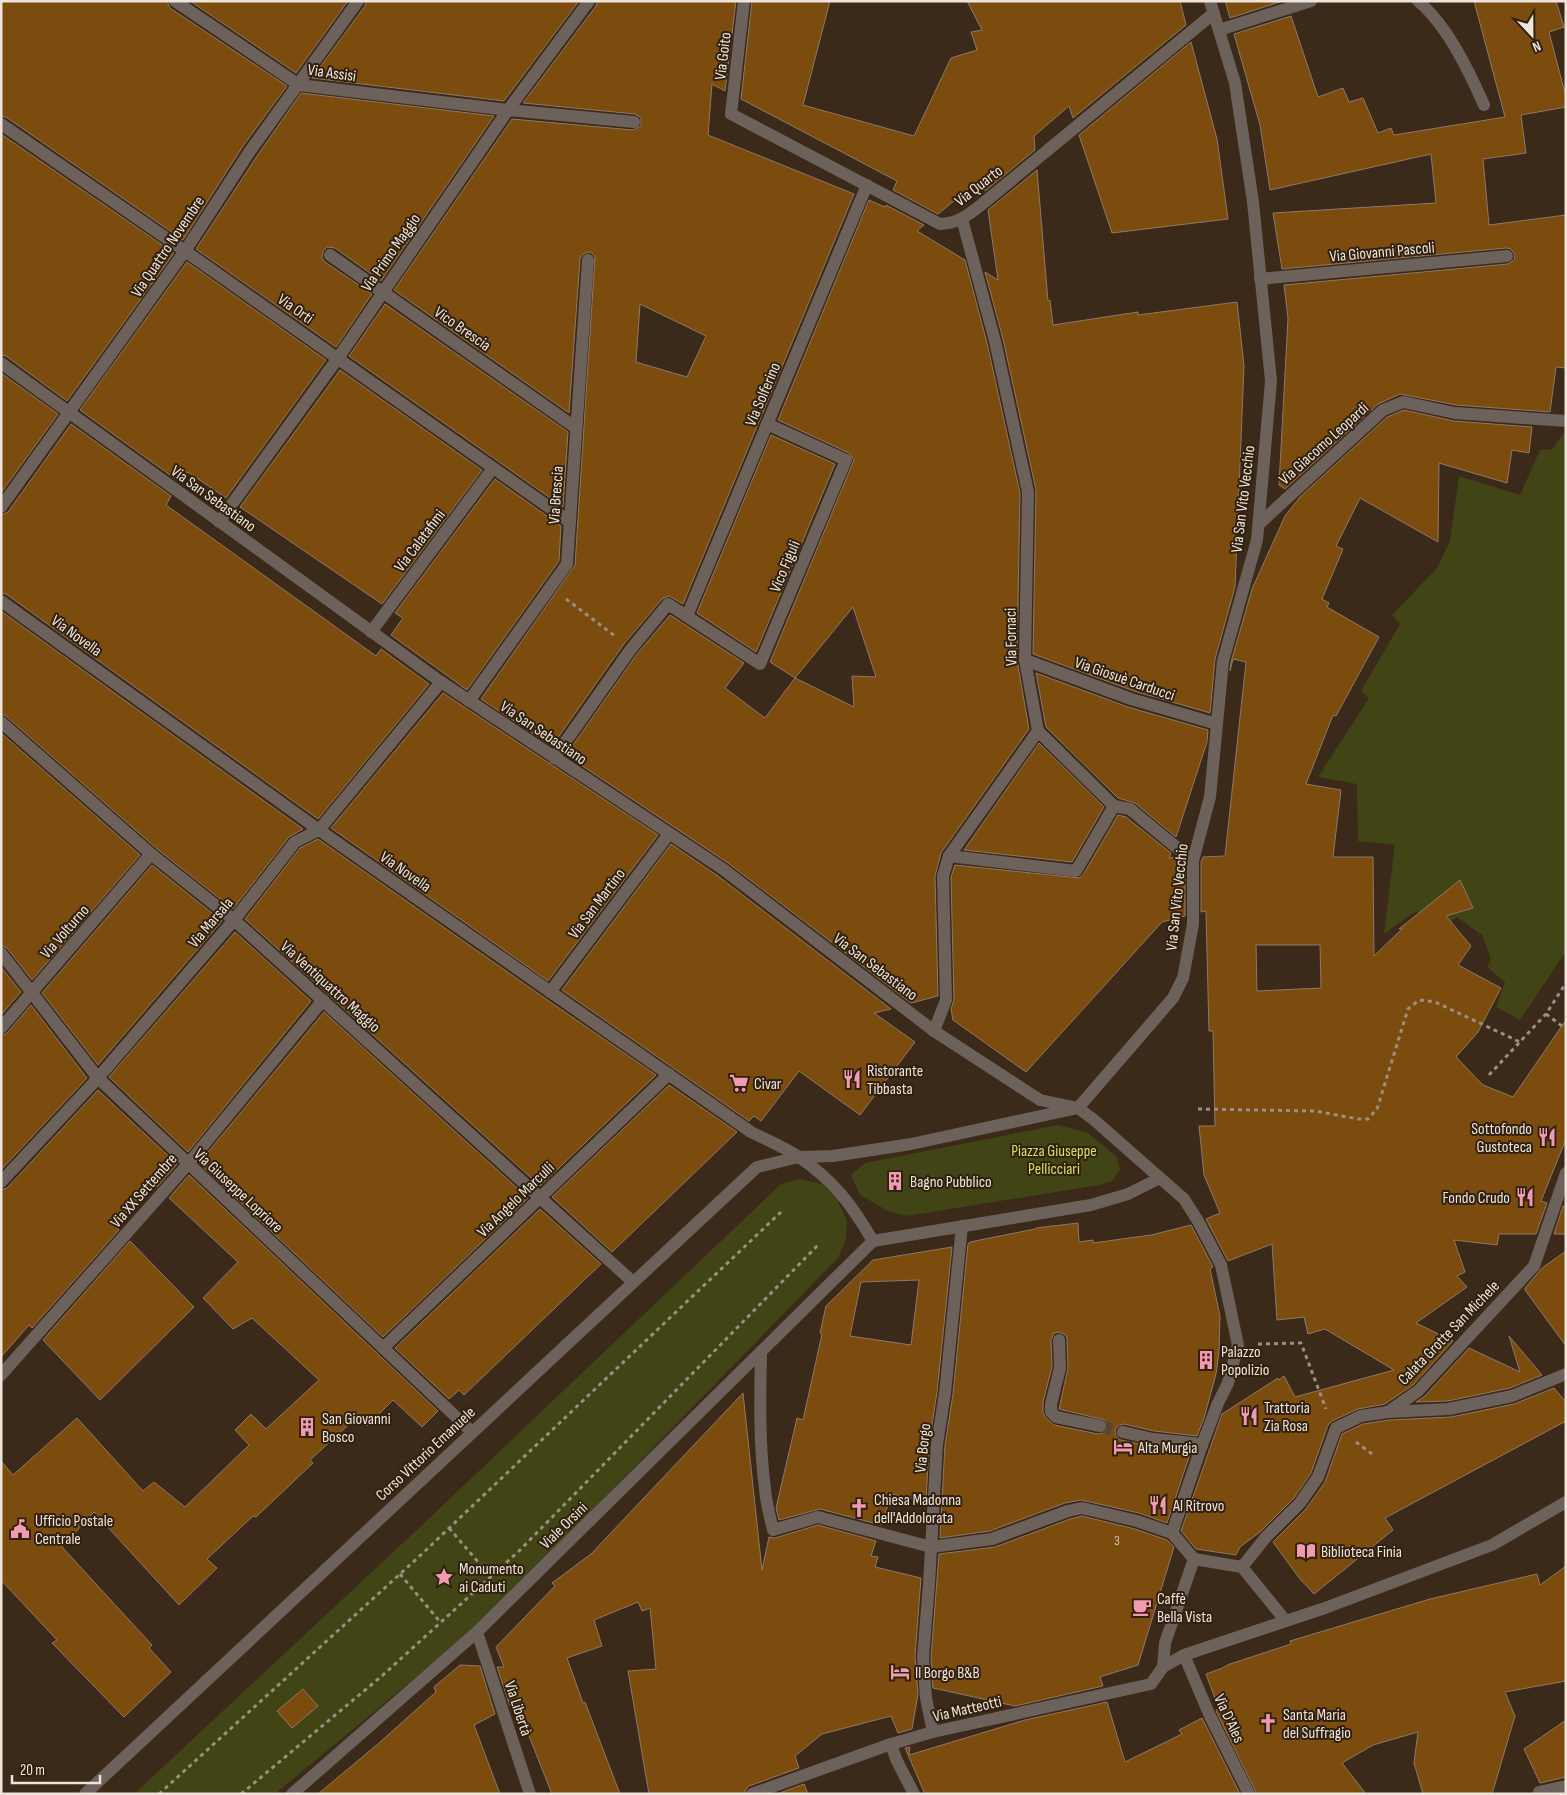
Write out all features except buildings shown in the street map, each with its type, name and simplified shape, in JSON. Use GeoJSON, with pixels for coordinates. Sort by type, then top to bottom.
{"type":"FeatureCollection","features":[{"type":"Feature","properties":{"kind":"street","name":"Via Assisi"},"geometry":{"type":"LineString","coordinates":[[175,1],[299,85],[508,110],[634,122]]}},
{"type":"Feature","properties":{"kind":"street","name":"Via Quattro Novembre"},"geometry":{"type":"LineString","coordinates":[[1,507],[186,251],[250,151],[358,1]]}},
{"type":"Feature","properties":{"kind":"street","name":"Via Primo Maggio"},"geometry":{"type":"LineString","coordinates":[[219,522],[338,358],[508,110],[589,1]]}},
{"type":"Feature","properties":{"kind":"street","name":"Via Goito"},"geometry":{"type":"LineString","coordinates":[[731,114],[744,1]]}},
{"type":"Feature","properties":{"kind":"street"},"geometry":{"type":"LineString","coordinates":[[1219,30],[1311,1]]}},
{"type":"Feature","properties":{"kind":"street"},"geometry":{"type":"LineString","coordinates":[[1418,1],[1428,10],[1454,47],[1470,74],[1484,105]]}},
{"type":"Feature","properties":{"kind":"street","name":"Via Quarto"},"geometry":{"type":"LineString","coordinates":[[731,114],[940,224],[950,224],[962,219],[986,201],[1212,7]]}},
{"type":"Feature","properties":{"kind":"street","name":"Via San Vito Vecchio"},"geometry":{"type":"LineString","coordinates":[[1078,1108],[1173,998],[1183,978],[1193,924],[1193,861],[1210,797],[1223,661],[1257,540],[1259,524],[1271,381],[1253,202],[1235,83],[1212,7]]}},
{"type":"Feature","properties":{"kind":"street","name":"Via Orti"},"geometry":{"type":"LineString","coordinates":[[1,124],[186,251],[570,522]]}},
{"type":"Feature","properties":{"kind":"street","name":"Via Solferino"},"geometry":{"type":"LineString","coordinates":[[687,616],[867,185]]}},
{"type":"Feature","properties":{"kind":"street","name":"Via Fornaci"},"geometry":{"type":"LineString","coordinates":[[962,219],[995,341],[1028,492],[1025,660],[1038,731]]}},
{"type":"Feature","properties":{"kind":"street","name":"Vico Brescia"},"geometry":{"type":"LineString","coordinates":[[330,255],[576,428]]}},
{"type":"Feature","properties":{"kind":"street","name":"Via Giovanni Pascoli"},"geometry":{"type":"LineString","coordinates":[[1260,279],[1507,256]]}},
{"type":"Feature","properties":{"kind":"street","name":"Via Brescia"},"geometry":{"type":"LineString","coordinates":[[469,701],[567,564],[588,260]]}},
{"type":"Feature","properties":{"kind":"street","name":"Via San Sebastiano"},"geometry":{"type":"LineString","coordinates":[[1,363],[441,682],[723,870],[934,1030],[1040,1100],[1078,1108]]}},
{"type":"Feature","properties":{"kind":"street","name":"Via Giacomo Leopardi"},"geometry":{"type":"LineString","coordinates":[[1259,524],[1383,410],[1403,402],[1455,413],[1566,421]]}},
{"type":"Feature","properties":{"kind":"street","name":"Vico Figuli"},"geometry":{"type":"LineString","coordinates":[[631,649],[668,604],[760,664],[846,460],[767,424]]}},
{"type":"Feature","properties":{"kind":"street","name":"Via Calatafimi"},"geometry":{"type":"LineString","coordinates":[[371,632],[493,468]]}},
{"type":"Feature","properties":{"kind":"street","name":"Via Novella"},"geometry":{"type":"LineString","coordinates":[[1,601],[319,830],[550,992],[751,1132],[799,1157],[832,1183],[852,1207],[873,1241]]}},
{"type":"Feature","properties":{"kind":"street"},"geometry":{"type":"LineString","coordinates":[[554,758],[631,649]]}},
{"type":"Feature","properties":{"kind":"street","name":"Via Giosuè Carducci"},"geometry":{"type":"LineString","coordinates":[[1025,660],[1131,699],[1217,724]]}},
{"type":"Feature","properties":{"kind":"street","name":"Via Marsala"},"geometry":{"type":"LineString","coordinates":[[1,1182],[98,1078],[234,920],[296,842],[319,830],[441,682]]}},
{"type":"Feature","properties":{"kind":"street","name":"Via Ventiquattro Maggio"},"geometry":{"type":"LineString","coordinates":[[1,722],[151,854],[234,920],[633,1282]]}},
{"type":"Feature","properties":{"kind":"street"},"geometry":{"type":"LineString","coordinates":[[934,1030],[946,1000],[943,876],[949,856],[1038,731],[1114,806],[1130,809],[1193,861]]}},
{"type":"Feature","properties":{"kind":"street"},"geometry":{"type":"LineString","coordinates":[[949,856],[1076,871],[1114,806]]}},
{"type":"Feature","properties":{"kind":"street","name":"Via San Martino"},"geometry":{"type":"LineString","coordinates":[[550,992],[669,834]]}},
{"type":"Feature","properties":{"kind":"street","name":"Via Volturno"},"geometry":{"type":"LineString","coordinates":[[1,1028],[151,854]]}},
{"type":"Feature","properties":{"kind":"street","name":"Via Giuseppe Lopriore"},"geometry":{"type":"LineString","coordinates":[[1,953],[98,1078],[472,1432]]}},
{"type":"Feature","properties":{"kind":"street","name":"Via XX Settembre"},"geometry":{"type":"LineString","coordinates":[[1,1375],[188,1164],[323,1000]]}},
{"type":"Feature","properties":{"kind":"street","name":"Via Angelo Marculli"},"geometry":{"type":"LineString","coordinates":[[383,1348],[669,1074]]}},
{"type":"Feature","properties":{"kind":"street"},"geometry":{"type":"LineString","coordinates":[[799,1157],[833,1156],[911,1144],[1078,1108],[1093,1118],[1184,1198],[1221,1265],[1238,1345],[1228,1384],[1202,1445],[1172,1533]]}},
{"type":"Feature","properties":{"kind":"street","name":"Corso Vittorio Emanuele"},"geometry":{"type":"LineString","coordinates":[[85,1794],[757,1167],[799,1157]]}},
{"type":"Feature","properties":{"kind":"street","name":"Calata Grotte San Michele"},"geometry":{"type":"LineString","coordinates":[[1336,1428],[1362,1416],[1388,1412],[1418,1391],[1534,1266],[1566,1173]]}},
{"type":"Feature","properties":{"kind":"street"},"geometry":{"type":"LineString","coordinates":[[873,1241],[1091,1205],[1128,1194],[1160,1178]]}},
{"type":"Feature","properties":{"kind":"street","name":"Via Borgo"},"geometry":{"type":"LineString","coordinates":[[933,1732],[926,1698],[923,1657],[930,1584],[937,1444],[945,1392],[962,1226]]}},
{"type":"Feature","properties":{"kind":"street","name":"Viale Orsini"},"geometry":{"type":"LineString","coordinates":[[292,1794],[477,1632],[873,1241]]}},
{"type":"Feature","properties":{"kind":"street"},"geometry":{"type":"LineString","coordinates":[[1059,1340],[1060,1368],[1051,1404],[1051,1412],[1056,1417],[1100,1426]]}},
{"type":"Feature","properties":{"kind":"street"},"geometry":{"type":"LineString","coordinates":[[761,1353],[759,1414],[762,1459],[765,1490],[773,1530],[818,1517],[931,1547],[992,1539],[1068,1511],[1082,1508],[1136,1521],[1172,1533],[1194,1559],[1242,1567],[1285,1620]]}},
{"type":"Feature","properties":{"kind":"street"},"geometry":{"type":"LineString","coordinates":[[1388,1412],[1449,1409],[1512,1396],[1566,1374]]}},
{"type":"Feature","properties":{"kind":"street"},"geometry":{"type":"LineString","coordinates":[[1242,1567],[1266,1537],[1300,1503],[1318,1477],[1336,1428]]}},
{"type":"Feature","properties":{"kind":"street"},"geometry":{"type":"LineString","coordinates":[[1122,1432],[1153,1439],[1192,1442],[1202,1445]]}},
{"type":"Feature","properties":{"kind":"street","name":"Via Matteotti"},"geometry":{"type":"LineString","coordinates":[[752,1794],[891,1744],[933,1732],[1151,1684],[1163,1667],[1184,1655],[1325,1608],[1492,1545],[1566,1502]]}},
{"type":"Feature","properties":{"kind":"street"},"geometry":{"type":"LineString","coordinates":[[1163,1667],[1165,1642],[1194,1559]]}},
{"type":"Feature","properties":{"kind":"street","name":"Via Libertà"},"geometry":{"type":"LineString","coordinates":[[477,1632],[530,1794]]}},
{"type":"Feature","properties":{"kind":"street","name":"Via D'Ales"},"geometry":{"type":"LineString","coordinates":[[1184,1655],[1210,1716],[1249,1794]]}},
{"type":"Feature","properties":{"kind":"street"},"geometry":{"type":"LineString","coordinates":[[891,1744],[896,1759],[914,1794]]}},
{"type":"Feature","properties":{"kind":"street"},"geometry":{"type":"LineString","coordinates":[[1539,1792],[1566,1786]]}},
{"type":"Feature","properties":{"kind":"path"},"geometry":{"type":"LineString","coordinates":[[550,588],[631,649]]}},
{"type":"Feature","properties":{"kind":"path"},"geometry":{"type":"LineString","coordinates":[[1489,1075],[1546,1014],[1566,983]]}},
{"type":"Feature","properties":{"kind":"path"},"geometry":{"type":"LineString","coordinates":[[1198,1109],[1316,1112],[1358,1120],[1368,1119],[1377,1109],[1408,1009],[1419,1000],[1435,1002],[1520,1042]]}},
{"type":"Feature","properties":{"kind":"path"},"geometry":{"type":"LineString","coordinates":[[1546,1014],[1566,1029]]}},
{"type":"Feature","properties":{"kind":"path"},"geometry":{"type":"LineString","coordinates":[[159,1794],[400,1574],[780,1212]]}},
{"type":"Feature","properties":{"kind":"path"},"geometry":{"type":"LineString","coordinates":[[241,1794],[383,1675],[520,1550],[818,1245]]}},
{"type":"Feature","properties":{"kind":"path"},"geometry":{"type":"LineString","coordinates":[[1238,1345],[1301,1343],[1329,1420],[1336,1428],[1372,1454]]}},
{"type":"Feature","properties":{"kind":"path"},"geometry":{"type":"LineString","coordinates":[[449,1528],[491,1577]]}},
{"type":"Feature","properties":{"kind":"path"},"geometry":{"type":"LineString","coordinates":[[400,1574],[441,1623]]}},
{"type":"Feature","properties":{"kind":"green space"},"geometry":{"type":"Polygon","coordinates":[[[1566,429],[1566,951],[1520,1020],[1496,1007],[1505,982],[1487,967],[1491,959],[1482,935],[1457,917],[1440,930],[1418,912],[1413,913],[1384,934],[1395,845],[1358,841],[1357,784],[1318,777],[1369,698],[1361,691],[1400,624],[1392,615],[1437,568],[1450,541],[1459,476],[1520,495],[1540,450],[1553,449],[1566,429]]]}},
{"type":"Feature","properties":{"kind":"green space","name":"Piazza Giuseppe Pellicciari"},"geometry":{"type":"Polygon","coordinates":[[[1058,1125],[1088,1133],[1117,1157],[1120,1170],[1112,1181],[1099,1185],[907,1216],[890,1212],[860,1195],[851,1175],[865,1163],[1058,1125]]]}},
{"type":"Feature","properties":{"kind":"green space"},"geometry":{"type":"Polygon","coordinates":[[[799,1179],[822,1184],[836,1198],[847,1220],[846,1239],[838,1258],[486,1619],[275,1794],[134,1794],[421,1526],[781,1184],[799,1179]]]}},
{"type":"Feature","properties":{"kind":"tunnel"},"geometry":{"type":"LineString","coordinates":[[1100,1426],[1123,1432]]}},
{"type":"Feature","properties":{"kind":"place","name":"Ristorante Tibbasta"},"geometry":{"type":"Point","coordinates":[852,1079]}},
{"type":"Feature","properties":{"kind":"place","name":"Civar"},"geometry":{"type":"Point","coordinates":[739,1083]}},
{"type":"Feature","properties":{"kind":"place","name":"Sottofondo Gustoteca"},"geometry":{"type":"Point","coordinates":[1547,1137]}},
{"type":"Feature","properties":{"kind":"place","name":"Bagno Pubblico"},"geometry":{"type":"Point","coordinates":[895,1181]}},
{"type":"Feature","properties":{"kind":"place","name":"Fondo Crudo"},"geometry":{"type":"Point","coordinates":[1525,1197]}},
{"type":"Feature","properties":{"kind":"place","name":"Palazzo Popolizio"},"geometry":{"type":"Point","coordinates":[1206,1360]}},
{"type":"Feature","properties":{"kind":"place","name":"Trattoria Zia Rosa"},"geometry":{"type":"Point","coordinates":[1249,1416]}},
{"type":"Feature","properties":{"kind":"place","name":"San Giovanni Bosco"},"geometry":{"type":"Point","coordinates":[307,1427]}},
{"type":"Feature","properties":{"kind":"place","name":"Alta Murgia"},"geometry":{"type":"Point","coordinates":[1123,1447]}},
{"type":"Feature","properties":{"kind":"place","name":"Al Ritrovo"},"geometry":{"type":"Point","coordinates":[1158,1505]}},
{"type":"Feature","properties":{"kind":"place","name":"Chiesa Madonna dell'Addolorata"},"geometry":{"type":"Point","coordinates":[859,1508]}},
{"type":"Feature","properties":{"kind":"place","name":"Ufficio Postale Centrale"},"geometry":{"type":"Point","coordinates":[20,1529]}},
{"type":"Feature","properties":{"kind":"place","name":"Biblioteca Finia"},"geometry":{"type":"Point","coordinates":[1306,1551]}},
{"type":"Feature","properties":{"kind":"place","name":"Monumento ai Caduti"},"geometry":{"type":"Point","coordinates":[444,1577]}},
{"type":"Feature","properties":{"kind":"place","name":"Caffè Bella Vista"},"geometry":{"type":"Point","coordinates":[1142,1607]}},
{"type":"Feature","properties":{"kind":"place","name":"Il Borgo B&B"},"geometry":{"type":"Point","coordinates":[900,1672]}},
{"type":"Feature","properties":{"kind":"place","name":"Santa Maria del Suffragio"},"geometry":{"type":"Point","coordinates":[1268,1723]}}]}
